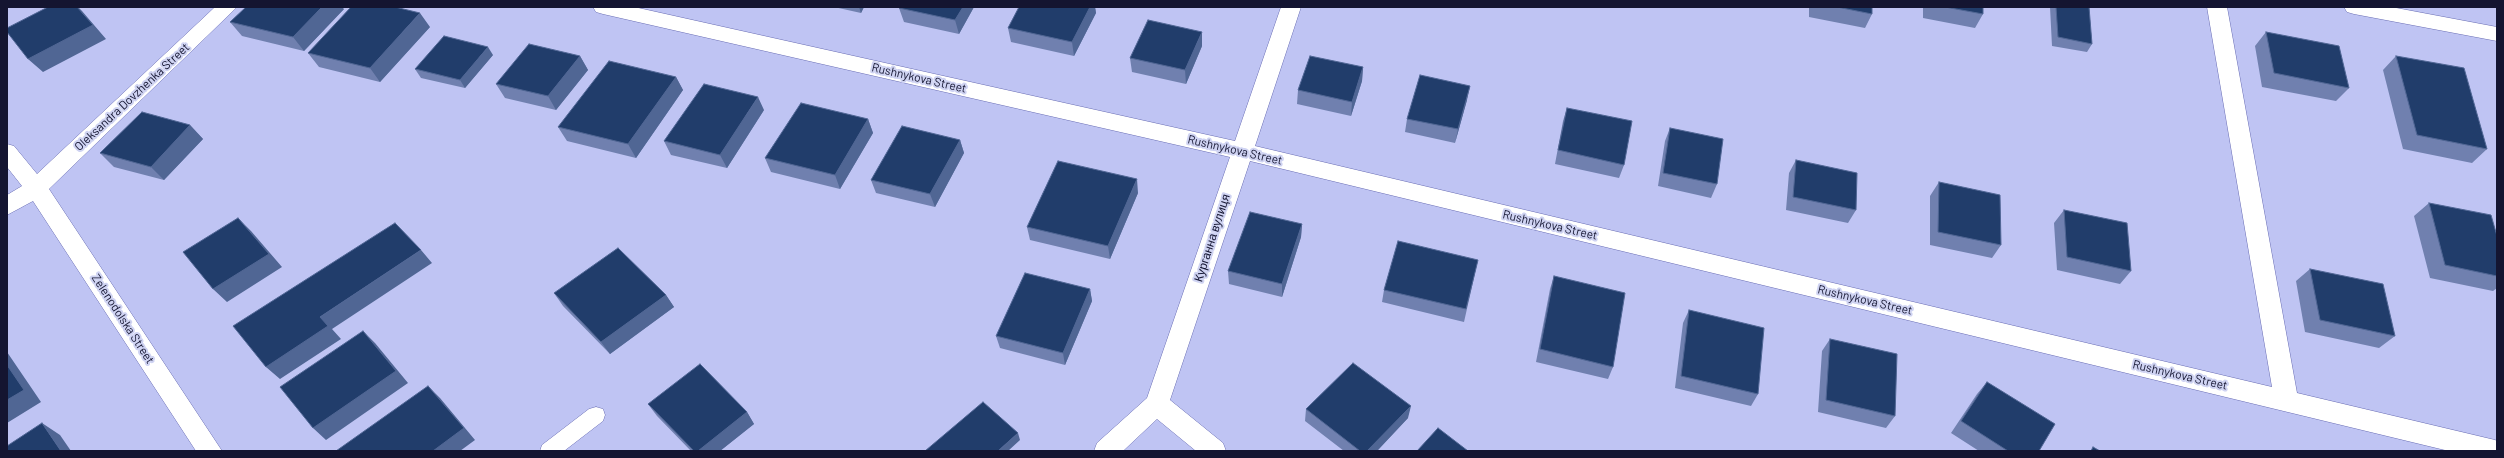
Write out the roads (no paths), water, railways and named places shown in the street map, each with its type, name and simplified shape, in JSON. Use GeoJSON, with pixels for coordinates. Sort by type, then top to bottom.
{"type":"FeatureCollection","features":[{"type":"Feature","properties":{"kind":"street","name":"Oleksandra Dovzhenka Street"},"geometry":{"type":"LineString","coordinates":[[36,188],[227,7]]}},
{"type":"Feature","properties":{"kind":"street","name":"Rushnykova Street"},"geometry":{"type":"LineString","coordinates":[[603,7],[1241,151],[2286,400],[2451,446],[2495,451]]}},
{"type":"Feature","properties":{"kind":"street","name":"Курганна вулиця"},"geometry":{"type":"LineString","coordinates":[[1106,451],[1157,404],[1241,151],[1291,7]]}},
{"type":"Feature","properties":{"kind":"street"},"geometry":{"type":"LineString","coordinates":[[2217,7],[2286,400]]}},
{"type":"Feature","properties":{"kind":"street"},"geometry":{"type":"LineString","coordinates":[[2354,7],[2497,34]]}},
{"type":"Feature","properties":{"kind":"street","name":"Zelenodolska Street"},"geometry":{"type":"LineString","coordinates":[[7,152],[36,188],[210,451]]}},
{"type":"Feature","properties":{"kind":"street"},"geometry":{"type":"LineString","coordinates":[[7,206],[36,188]]}},
{"type":"Feature","properties":{"kind":"street"},"geometry":{"type":"LineString","coordinates":[[1157,404],[1214,451]]}},
{"type":"Feature","properties":{"kind":"lane"},"geometry":{"type":"LineString","coordinates":[[549,451],[596,415]]}}]}
